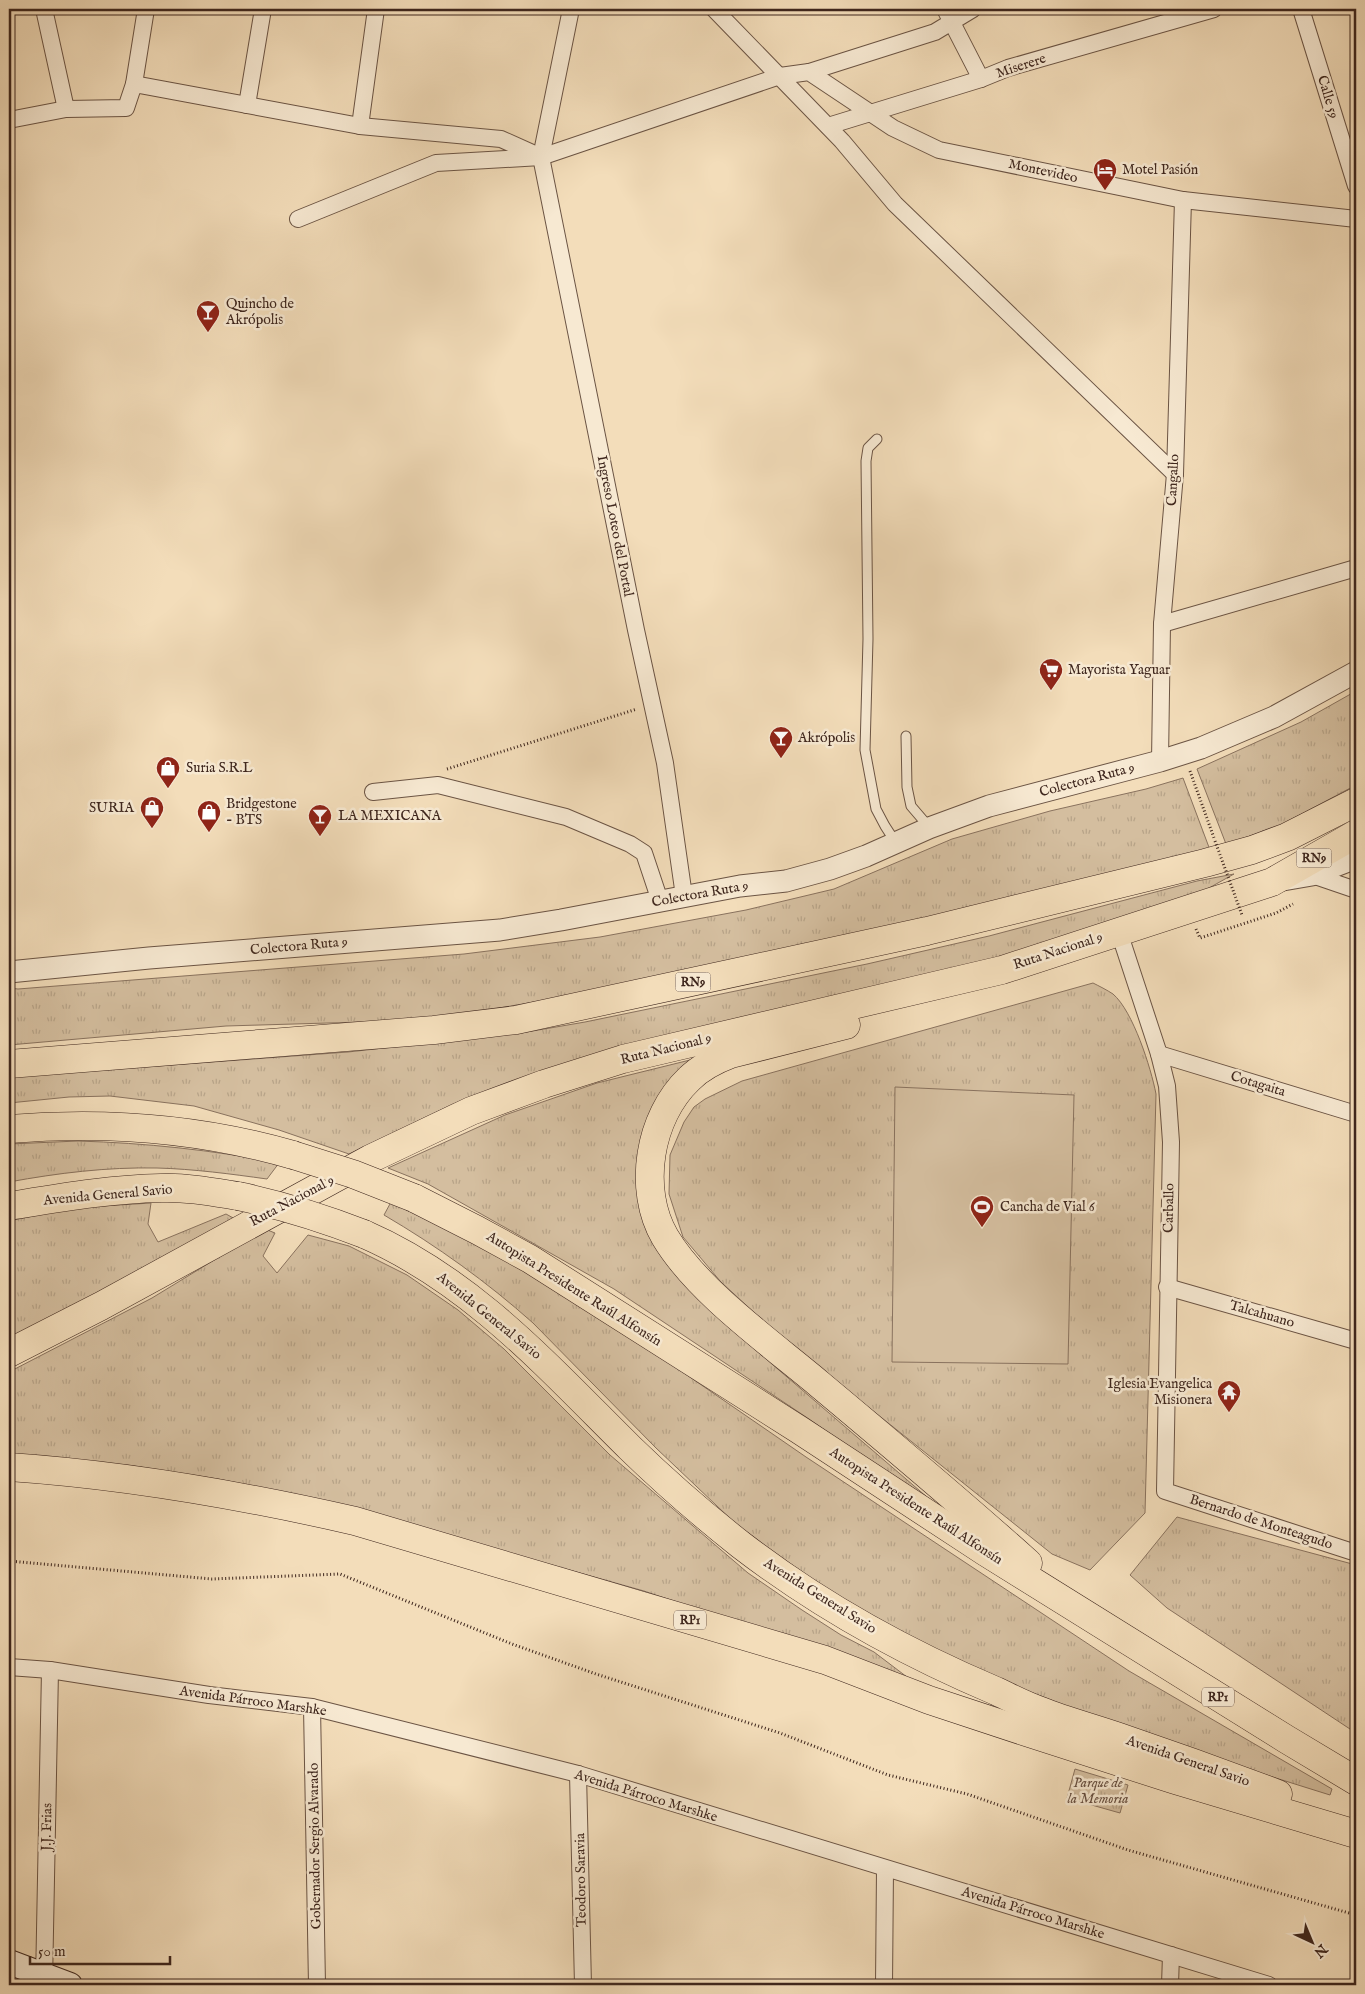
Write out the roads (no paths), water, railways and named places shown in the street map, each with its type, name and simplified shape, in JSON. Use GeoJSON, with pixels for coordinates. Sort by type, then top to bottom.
{"type":"FeatureCollection","features":[{"type":"Feature","properties":{"kind":"highway","name":"RN9"},"geometry":{"type":"LineString","coordinates":[[9,1064],[434,1030],[516,1020],[936,929],[1196,866],[1252,850],[1287,837],[1356,802]]}},
{"type":"Feature","properties":{"kind":"highway","name":"Ruta Nacional 9"},"geometry":{"type":"LineString","coordinates":[[9,1353],[102,1306],[370,1159],[471,1111],[544,1084],[623,1059],[1002,970],[1272,882],[1356,834]]}},
{"type":"Feature","properties":{"kind":"highway"},"geometry":{"type":"LineString","coordinates":[[1002,970],[962,992],[920,1006],[755,1048],[716,1060],[689,1079],[666,1108],[652,1148],[650,1193],[658,1222],[666,1238],[710,1290],[747,1324],[946,1489],[1081,1611]]}},
{"type":"Feature","properties":{"kind":"highway","name":"Autopista Presidente Raúl Alfonsín"},"geometry":{"type":"LineString","coordinates":[[9,1129],[82,1125],[168,1129],[240,1141],[353,1174],[414,1198],[530,1259],[1081,1611]]}},
{"type":"Feature","properties":{"kind":"highway","name":"Avenida General Savio"},"geometry":{"type":"LineString","coordinates":[[9,1206],[78,1195],[162,1188],[191,1189],[281,1205],[364,1234],[404,1253],[430,1269],[519,1337],[633,1451],[701,1513],[778,1572],[832,1607],[934,1663],[1040,1711],[1206,1766],[1356,1824]]}},
{"type":"Feature","properties":{"kind":"highway","name":"RP1"},"geometry":{"type":"LineString","coordinates":[[9,1467],[108,1476],[183,1486],[286,1505],[356,1521],[825,1660],[929,1700],[1038,1736],[1175,1780],[1356,1834]]}},
{"type":"Feature","properties":{"kind":"highway","name":"RP1"},"geometry":{"type":"LineString","coordinates":[[1081,1611],[1356,1781]]}},
{"type":"Feature","properties":{"kind":"main road"},"geometry":{"type":"LineString","coordinates":[[9,1962],[44,1980],[70,1985]]}},
{"type":"Feature","properties":{"kind":"street"},"geometry":{"type":"LineString","coordinates":[[44,9],[66,109]]}},
{"type":"Feature","properties":{"kind":"street"},"geometry":{"type":"LineString","coordinates":[[9,120],[66,109],[126,108],[134,84],[146,9]]}},
{"type":"Feature","properties":{"kind":"street"},"geometry":{"type":"LineString","coordinates":[[247,105],[262,9]]}},
{"type":"Feature","properties":{"kind":"street"},"geometry":{"type":"LineString","coordinates":[[360,126],[376,9]]}},
{"type":"Feature","properties":{"kind":"street"},"geometry":{"type":"LineString","coordinates":[[541,157],[570,9]]}},
{"type":"Feature","properties":{"kind":"street"},"geometry":{"type":"LineString","coordinates":[[714,9],[828,126],[896,204],[1174,474]]}},
{"type":"Feature","properties":{"kind":"street"},"geometry":{"type":"LineString","coordinates":[[298,219],[436,163],[541,157],[780,76],[809,72],[935,32],[949,16],[973,9]]}},
{"type":"Feature","properties":{"kind":"street","name":"Miserere"},"geometry":{"type":"LineString","coordinates":[[828,126],[981,79],[1008,68],[1214,9]]}},
{"type":"Feature","properties":{"kind":"street","name":"Calle 59"},"geometry":{"type":"LineString","coordinates":[[1301,9],[1356,186]]}},
{"type":"Feature","properties":{"kind":"street"},"geometry":{"type":"LineString","coordinates":[[949,16],[981,79]]}},
{"type":"Feature","properties":{"kind":"street","name":"Montevideo"},"geometry":{"type":"LineString","coordinates":[[809,72],[893,128],[940,150],[1183,200],[1356,219]]}},
{"type":"Feature","properties":{"kind":"street"},"geometry":{"type":"LineString","coordinates":[[134,84],[360,126],[501,139],[541,157]]}},
{"type":"Feature","properties":{"kind":"street","name":"Ingreso Loteo del Portal"},"geometry":{"type":"LineString","coordinates":[[541,157],[664,763],[684,896]]}},
{"type":"Feature","properties":{"kind":"street","name":"Cangallo"},"geometry":{"type":"LineString","coordinates":[[1160,761],[1162,624],[1174,474],[1183,200]]}},
{"type":"Feature","properties":{"kind":"street"},"geometry":{"type":"LineString","coordinates":[[1162,624],[1356,568]]}},
{"type":"Feature","properties":{"kind":"street","name":"Colectora Ruta 9"},"geometry":{"type":"LineString","coordinates":[[9,972],[149,958],[500,930],[740,886],[786,881],[830,869],[929,828],[989,806],[1160,761],[1202,748],[1274,718],[1356,672]]}},
{"type":"Feature","properties":{"kind":"street"},"geometry":{"type":"LineString","coordinates":[[373,792],[438,785],[566,817],[630,844],[644,853],[660,901]]}},
{"type":"Feature","properties":{"kind":"street"},"geometry":{"type":"LineString","coordinates":[[1272,882],[1312,875],[1356,858]]}},
{"type":"Feature","properties":{"kind":"street"},"geometry":{"type":"LineString","coordinates":[[1312,875],[1356,890]]}},
{"type":"Feature","properties":{"kind":"street","name":"Carballo"},"geometry":{"type":"LineString","coordinates":[[1119,932],[1159,1054],[1167,1086],[1170,1117],[1165,1491]]}},
{"type":"Feature","properties":{"kind":"street","name":"Cotagaita"},"geometry":{"type":"LineString","coordinates":[[1159,1054],[1356,1114]]}},
{"type":"Feature","properties":{"kind":"street","name":"Talcahuano"},"geometry":{"type":"LineString","coordinates":[[1167,1287],[1356,1341]]}},
{"type":"Feature","properties":{"kind":"street","name":"Bernardo de Monteagudo"},"geometry":{"type":"LineString","coordinates":[[1165,1491],[1356,1553]]}},
{"type":"Feature","properties":{"kind":"street","name":"Avenida Párroco Marshke"},"geometry":{"type":"LineString","coordinates":[[9,1667],[50,1670],[209,1695],[312,1707],[578,1774],[1269,1985]]}},
{"type":"Feature","properties":{"kind":"street","name":"J.J. Frias"},"geometry":{"type":"LineString","coordinates":[[44,1980],[50,1670]]}},
{"type":"Feature","properties":{"kind":"street","name":"Gobernador Sergio Alvarado"},"geometry":{"type":"LineString","coordinates":[[312,1707],[317,1985]]}},
{"type":"Feature","properties":{"kind":"street","name":"Teodoro Saravia"},"geometry":{"type":"LineString","coordinates":[[578,1774],[583,1985]]}},
{"type":"Feature","properties":{"kind":"street"},"geometry":{"type":"LineString","coordinates":[[884,1985],[885,1869]]}},
{"type":"Feature","properties":{"kind":"street"},"geometry":{"type":"LineString","coordinates":[[1170,1985],[1172,1955]]}},
{"type":"Feature","properties":{"kind":"lane"},"geometry":{"type":"LineString","coordinates":[[877,440],[868,448],[866,461],[868,639],[865,750],[876,809],[884,826],[896,843]]}},
{"type":"Feature","properties":{"kind":"lane"},"geometry":{"type":"LineString","coordinates":[[906,736],[907,787],[911,806],[929,828]]}},
{"type":"Feature","properties":{"kind":"place","name":"Motel Pasión"},"geometry":{"type":"Point","coordinates":[1105,191]}},
{"type":"Feature","properties":{"kind":"place","name":"Quincho de Akrópolis"},"geometry":{"type":"Point","coordinates":[208,333]}},
{"type":"Feature","properties":{"kind":"place","name":"Mayorista Yaguar"},"geometry":{"type":"Point","coordinates":[1051,691]}},
{"type":"Feature","properties":{"kind":"place","name":"Akrópolis"},"geometry":{"type":"Point","coordinates":[781,759]}},
{"type":"Feature","properties":{"kind":"place","name":"Suria S.R.L"},"geometry":{"type":"Point","coordinates":[168,789]}},
{"type":"Feature","properties":{"kind":"place","name":"SURIA"},"geometry":{"type":"Point","coordinates":[152,829]}},
{"type":"Feature","properties":{"kind":"place","name":"Bridgestone - BTS"},"geometry":{"type":"Point","coordinates":[209,833]}},
{"type":"Feature","properties":{"kind":"place","name":"LA MEXICANA"},"geometry":{"type":"Point","coordinates":[320,837]}},
{"type":"Feature","properties":{"kind":"place","name":"Cancha de Vial 6"},"geometry":{"type":"Point","coordinates":[982,1228]}},
{"type":"Feature","properties":{"kind":"place","name":"Iglesia Evangelica Misionera"},"geometry":{"type":"Point","coordinates":[1229,1413]}},
{"type":"Feature","properties":{"kind":"park label","name":"Parque de la Memoria"},"geometry":{"type":"Point","coordinates":[1098,1792]}}]}
